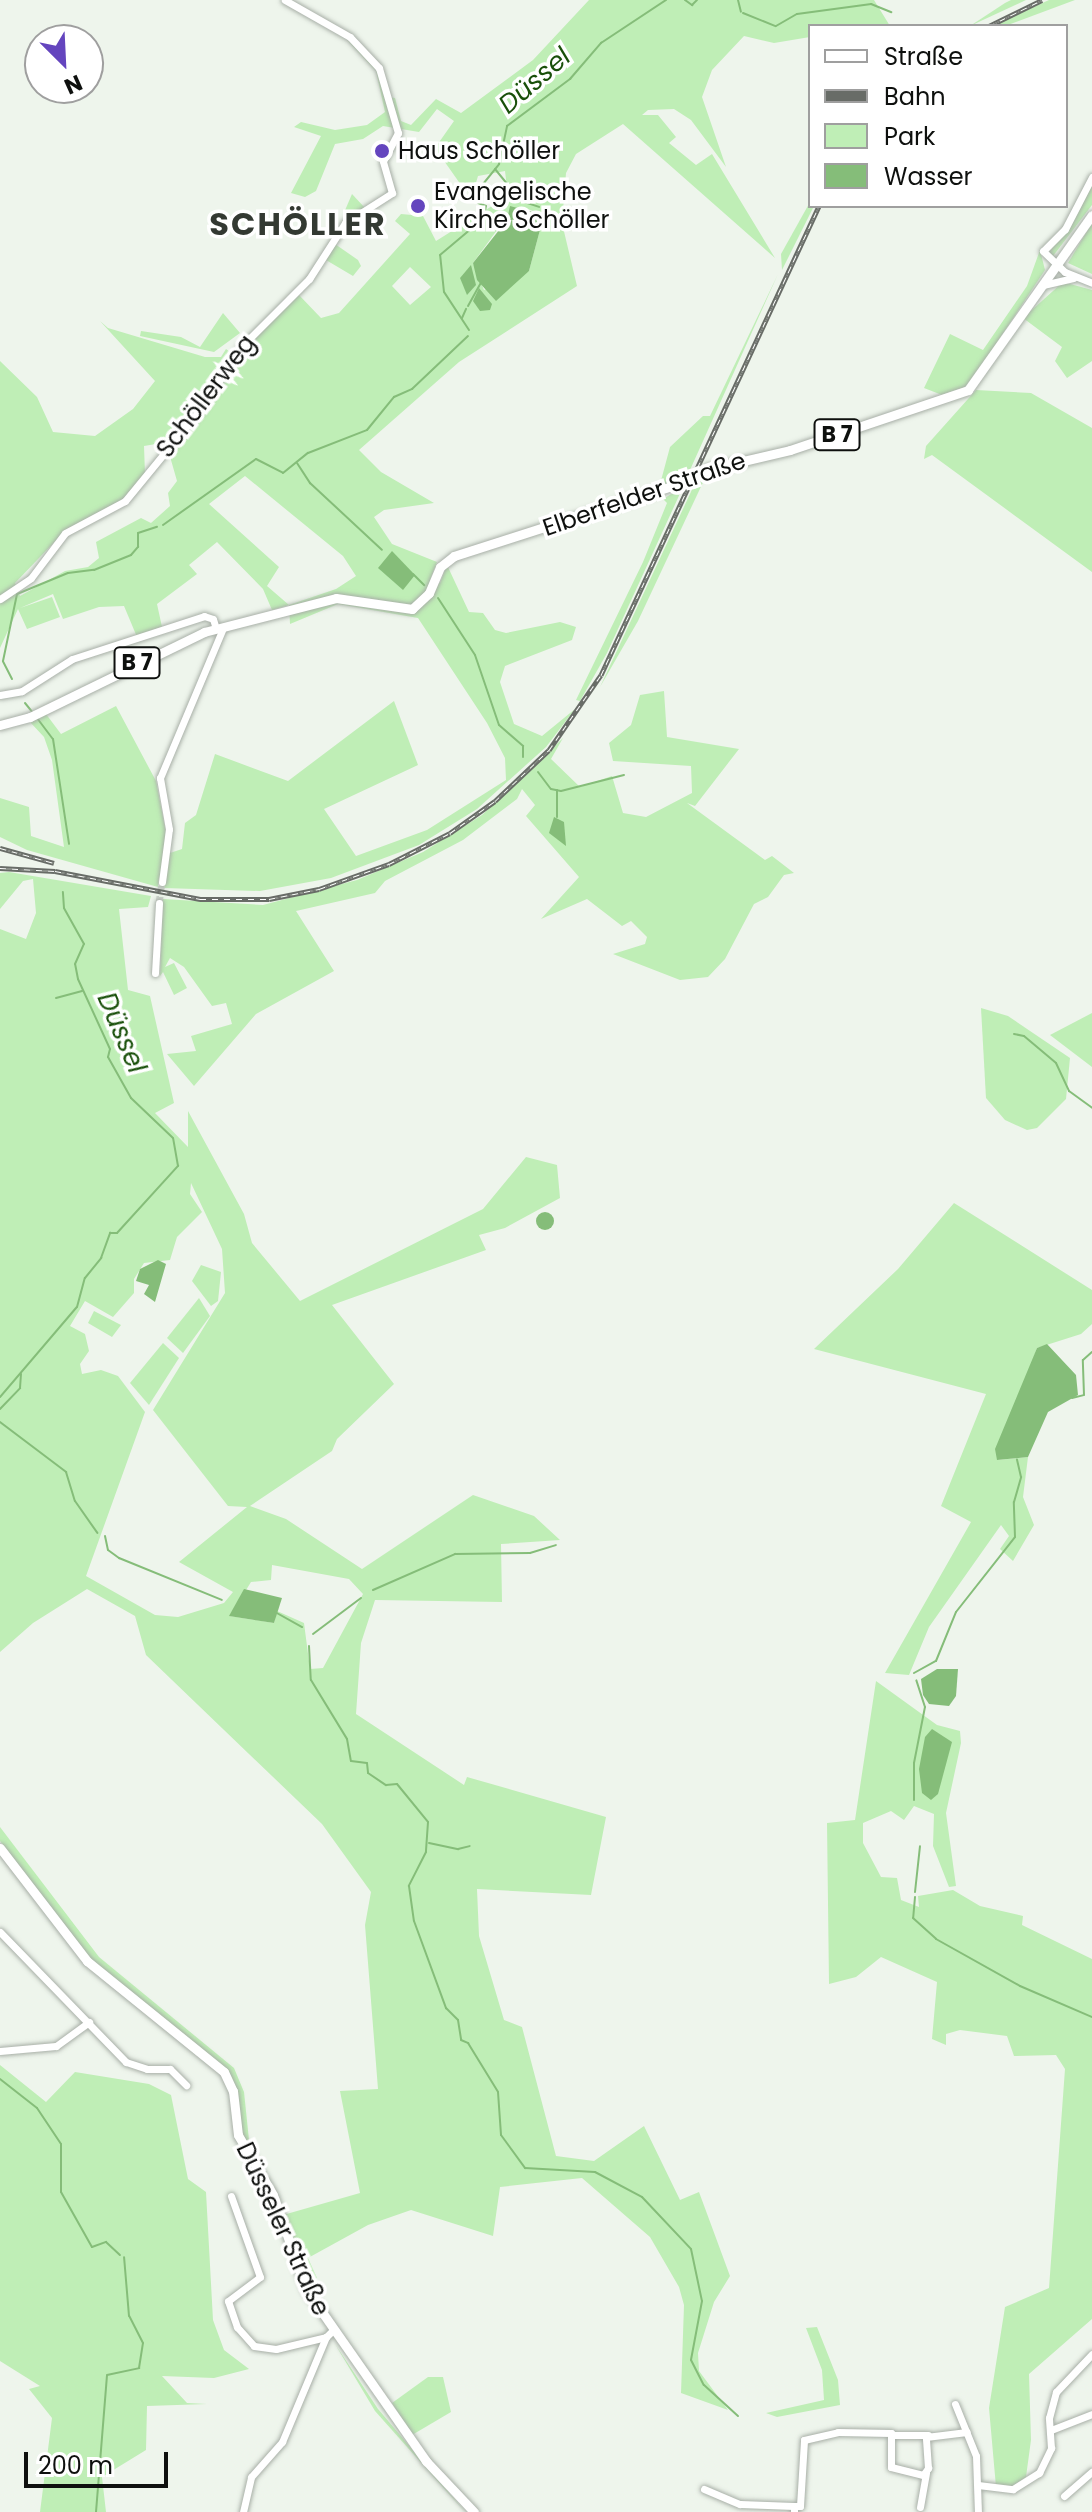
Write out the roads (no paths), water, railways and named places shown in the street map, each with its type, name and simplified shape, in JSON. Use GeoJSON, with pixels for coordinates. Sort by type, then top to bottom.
{"type":"FeatureCollection","features":[{"type":"Feature","properties":{"kind":"main road","name":"B 7"},"geometry":{"type":"LineString","coordinates":[[1055,265],[1092,215]]}},
{"type":"Feature","properties":{"kind":"main road","name":"Elberfelder Straße"},"geometry":{"type":"LineString","coordinates":[[220,629],[293,609],[351,598],[412,609],[429,593],[440,567],[454,556],[678,484],[709,469],[790,450],[962,394],[978,379],[1055,265]]}},
{"type":"Feature","properties":{"kind":"main road","name":"B 7"},"geometry":{"type":"LineString","coordinates":[[0,725],[30,717],[191,636],[220,629]]}},
{"type":"Feature","properties":{"kind":"main road","name":"Düsseler Straße"},"geometry":{"type":"LineString","coordinates":[[0,1848],[96,1971],[224,2072],[233,2091],[238,2135],[273,2195],[302,2281],[329,2333],[426,2461],[474,2512]]}},
{"type":"Feature","properties":{"kind":"street","name":"Schöllerweg"},"geometry":{"type":"LineString","coordinates":[[0,599],[31,578],[65,533],[125,501],[199,411],[242,346],[309,279],[345,223],[392,193],[383,161],[398,133],[379,68],[350,37],[285,0]]}},
{"type":"Feature","properties":{"kind":"street"},"geometry":{"type":"LineString","coordinates":[[1092,177],[1065,229],[1044,249],[1055,265],[1075,278],[1092,283]]}},
{"type":"Feature","properties":{"kind":"street"},"geometry":{"type":"LineString","coordinates":[[1040,286],[1075,278]]}},
{"type":"Feature","properties":{"kind":"street"},"geometry":{"type":"LineString","coordinates":[[0,695],[22,691],[72,659],[204,616],[213,619],[220,629],[160,778],[169,829],[162,882]]}},
{"type":"Feature","properties":{"kind":"street"},"geometry":{"type":"LineString","coordinates":[[155,973],[159,903]]}},
{"type":"Feature","properties":{"kind":"street"},"geometry":{"type":"LineString","coordinates":[[0,1932],[126,2062],[147,2069],[170,2069],[186,2085]]}},
{"type":"Feature","properties":{"kind":"street"},"geometry":{"type":"LineString","coordinates":[[0,2051],[56,2046],[89,2022]]}},
{"type":"Feature","properties":{"kind":"street"},"geometry":{"type":"LineString","coordinates":[[231,2196],[260,2277],[228,2301],[237,2327],[254,2346],[276,2349],[329,2333]]}},
{"type":"Feature","properties":{"kind":"street"},"geometry":{"type":"LineString","coordinates":[[243,2512],[251,2477],[282,2442],[329,2333]]}},
{"type":"Feature","properties":{"kind":"street"},"geometry":{"type":"LineString","coordinates":[[978,2485],[1007,2490],[1029,2482],[1046,2462],[1056,2392],[1092,2354]]}},
{"type":"Feature","properties":{"kind":"street"},"geometry":{"type":"LineString","coordinates":[[955,2404],[976,2456],[978,2512]]}},
{"type":"Feature","properties":{"kind":"street"},"geometry":{"type":"LineString","coordinates":[[1051,2430],[1092,2414]]}},
{"type":"Feature","properties":{"kind":"street"},"geometry":{"type":"LineString","coordinates":[[704,2489],[740,2508],[794,2509],[800,2506],[804,2440],[838,2432],[928,2435],[967,2432]]}},
{"type":"Feature","properties":{"kind":"street"},"geometry":{"type":"LineString","coordinates":[[893,2435],[891,2467],[926,2473]]}},
{"type":"Feature","properties":{"kind":"street"},"geometry":{"type":"LineString","coordinates":[[920,2507],[928,2435]]}},
{"type":"Feature","properties":{"kind":"street"},"geometry":{"type":"LineString","coordinates":[[1064,2496],[1092,2472]]}},
{"type":"Feature","properties":{"kind":"water"},"geometry":{"type":"Polygon","coordinates":[[[510,206],[544,215],[529,271],[496,301],[477,280],[473,263],[507,220],[510,206]]]}},
{"type":"Feature","properties":{"kind":"water"},"geometry":{"type":"Polygon","coordinates":[[[471,265],[476,285],[467,295],[460,278],[471,265]]]}},
{"type":"Feature","properties":{"kind":"water"},"geometry":{"type":"Polygon","coordinates":[[[479,288],[492,304],[490,310],[480,311],[473,301],[479,288]]]}},
{"type":"Feature","properties":{"kind":"water"},"geometry":{"type":"Polygon","coordinates":[[[392,551],[415,575],[403,590],[378,568],[392,551]]]}},
{"type":"Feature","properties":{"kind":"water"},"geometry":{"type":"Polygon","coordinates":[[[554,817],[564,822],[566,846],[549,833],[554,817]]]}},
{"type":"Feature","properties":{"kind":"water"},"geometry":{"type":"Polygon","coordinates":[[[541,1212],[549,1212],[554,1221],[552,1228],[541,1230],[536,1225],[536,1217],[541,1212]]]}},
{"type":"Feature","properties":{"kind":"water"},"geometry":{"type":"Polygon","coordinates":[[[158,1260],[166,1264],[155,1302],[144,1294],[149,1285],[136,1281],[140,1269],[158,1260]]]}},
{"type":"Feature","properties":{"kind":"water"},"geometry":{"type":"Polygon","coordinates":[[[1047,1344],[1076,1375],[1078,1395],[1048,1412],[1028,1457],[997,1460],[995,1449],[1037,1348],[1047,1344]]]}},
{"type":"Feature","properties":{"kind":"water"},"geometry":{"type":"Polygon","coordinates":[[[244,1589],[282,1598],[274,1623],[229,1616],[244,1589]]]}},
{"type":"Feature","properties":{"kind":"water"},"geometry":{"type":"Polygon","coordinates":[[[937,1669],[958,1669],[956,1696],[949,1706],[929,1704],[923,1695],[921,1679],[937,1669]]]}},
{"type":"Feature","properties":{"kind":"water"},"geometry":{"type":"Polygon","coordinates":[[[932,1729],[952,1742],[938,1794],[931,1800],[922,1793],[919,1769],[925,1737],[932,1729]]]}},
{"type":"Feature","properties":{"kind":"waterway","name":"Düssel"},"geometry":{"type":"LineString","coordinates":[[469,330],[444,292],[440,255],[484,218],[486,206],[478,203],[479,189],[499,164],[507,126],[570,79],[601,43],[666,0]]}},
{"type":"Feature","properties":{"kind":"waterway","name":"Düssel"},"geometry":{"type":"LineString","coordinates":[[685,0],[692,5],[697,0]]}},
{"type":"Feature","properties":{"kind":"waterway"},"geometry":{"type":"LineString","coordinates":[[738,0],[741,12]]}},
{"type":"Feature","properties":{"kind":"waterway"},"geometry":{"type":"LineString","coordinates":[[743,13],[776,26],[797,14],[871,4],[891,12]]}},
{"type":"Feature","properties":{"kind":"waterway"},"geometry":{"type":"LineString","coordinates":[[495,169],[521,201],[539,207]]}},
{"type":"Feature","properties":{"kind":"waterway"},"geometry":{"type":"LineString","coordinates":[[468,306],[481,283]]}},
{"type":"Feature","properties":{"kind":"waterway"},"geometry":{"type":"LineString","coordinates":[[462,318],[466,309]]}},
{"type":"Feature","properties":{"kind":"waterway","name":"Düssel"},"geometry":{"type":"LineString","coordinates":[[163,525],[256,459],[283,473],[308,453],[367,430],[394,397],[412,389],[468,336]]}},
{"type":"Feature","properties":{"kind":"waterway"},"geometry":{"type":"LineString","coordinates":[[297,463],[310,483],[382,550]]}},
{"type":"Feature","properties":{"kind":"waterway","name":"Düssel"},"geometry":{"type":"LineString","coordinates":[[12,679],[3,661],[17,594],[68,573],[94,570],[131,555],[138,547],[138,533],[157,527]]}},
{"type":"Feature","properties":{"kind":"waterway"},"geometry":{"type":"LineString","coordinates":[[413,574],[424,585]]}},
{"type":"Feature","properties":{"kind":"waterway"},"geometry":{"type":"LineString","coordinates":[[438,598],[475,655],[499,725],[523,746],[523,757]]}},
{"type":"Feature","properties":{"kind":"waterway","name":"Düssel"},"geometry":{"type":"LineString","coordinates":[[25,703],[33,713]]}},
{"type":"Feature","properties":{"kind":"waterway","name":"Düssel"},"geometry":{"type":"LineString","coordinates":[[37,718],[53,739],[69,844]]}},
{"type":"Feature","properties":{"kind":"waterway"},"geometry":{"type":"LineString","coordinates":[[538,772],[551,789],[561,791],[624,775]]}},
{"type":"Feature","properties":{"kind":"waterway"},"geometry":{"type":"LineString","coordinates":[[557,790],[557,817]]}},
{"type":"Feature","properties":{"kind":"waterway","name":"Düssel"},"geometry":{"type":"LineString","coordinates":[[0,1397],[77,1307],[85,1278],[101,1258],[110,1233],[117,1233],[178,1166],[173,1138],[131,1098],[108,1057],[110,1049],[78,979],[75,964],[84,944],[64,908],[63,892]]}},
{"type":"Feature","properties":{"kind":"waterway"},"geometry":{"type":"LineString","coordinates":[[56,998],[82,991]]}},
{"type":"Feature","properties":{"kind":"waterway"},"geometry":{"type":"LineString","coordinates":[[1014,1034],[1024,1036],[1056,1063],[1069,1091],[1092,1108]]}},
{"type":"Feature","properties":{"kind":"waterway"},"geometry":{"type":"LineString","coordinates":[[1072,1398],[1084,1395],[1083,1360],[1092,1352]]}},
{"type":"Feature","properties":{"kind":"waterway"},"geometry":{"type":"LineString","coordinates":[[0,1409],[20,1388],[21,1374]]}},
{"type":"Feature","properties":{"kind":"waterway"},"geometry":{"type":"LineString","coordinates":[[0,1422],[66,1472],[75,1501],[97,1533]]}},
{"type":"Feature","properties":{"kind":"waterway"},"geometry":{"type":"LineString","coordinates":[[914,1673],[936,1661],[956,1612],[1015,1537],[1014,1502],[1021,1477],[1017,1459]]}},
{"type":"Feature","properties":{"kind":"waterway"},"geometry":{"type":"LineString","coordinates":[[105,1536],[108,1550],[119,1558],[222,1600]]}},
{"type":"Feature","properties":{"kind":"waterway"},"geometry":{"type":"LineString","coordinates":[[373,1590],[455,1554],[530,1553],[556,1545]]}},
{"type":"Feature","properties":{"kind":"waterway"},"geometry":{"type":"LineString","coordinates":[[313,1634],[361,1598]]}},
{"type":"Feature","properties":{"kind":"waterway"},"geometry":{"type":"LineString","coordinates":[[275,1612],[302,1627]]}},
{"type":"Feature","properties":{"kind":"waterway"},"geometry":{"type":"LineString","coordinates":[[309,1646],[311,1680],[347,1739],[351,1761],[367,1763],[368,1773],[386,1785],[397,1784],[428,1822],[426,1852],[409,1886],[414,1921],[446,2008],[458,2020],[461,2040],[468,2043],[498,2092],[501,2135],[525,2168],[595,2172],[642,2197],[691,2249],[702,2301],[691,2360],[704,2385],[738,2416]]}},
{"type":"Feature","properties":{"kind":"waterway"},"geometry":{"type":"LineString","coordinates":[[914,1800],[914,1763],[925,1707],[916,1680]]}},
{"type":"Feature","properties":{"kind":"waterway"},"geometry":{"type":"LineString","coordinates":[[429,1843],[458,1849],[470,1846]]}},
{"type":"Feature","properties":{"kind":"waterway"},"geometry":{"type":"LineString","coordinates":[[915,1892],[920,1846]]}},
{"type":"Feature","properties":{"kind":"waterway"},"geometry":{"type":"LineString","coordinates":[[915,1897],[913,1918],[936,1939],[1020,1986],[1092,2017]]}},
{"type":"Feature","properties":{"kind":"waterway"},"geometry":{"type":"LineString","coordinates":[[0,2079],[37,2108],[61,2144],[61,2192],[92,2247],[106,2242],[120,2255]]}},
{"type":"Feature","properties":{"kind":"waterway"},"geometry":{"type":"LineString","coordinates":[[96,2512],[107,2375],[139,2368],[143,2343],[129,2316],[124,2257]]}},
{"type":"Feature","properties":{"kind":"tunnel"},"geometry":{"type":"LineString","coordinates":[[159,903],[162,882]]}},
{"type":"Feature","properties":{"kind":"railway"},"geometry":{"type":"LineString","coordinates":[[993,24],[1042,0]]}},
{"type":"Feature","properties":{"kind":"railway"},"geometry":{"type":"LineString","coordinates":[[0,868],[55,871],[200,899],[269,899],[319,889],[389,864],[450,833],[495,801],[549,750],[601,675],[818,208]]}},
{"type":"Feature","properties":{"kind":"railway"},"geometry":{"type":"LineString","coordinates":[[0,848],[54,863]]}},
{"type":"Feature","properties":{"kind":"place","name":"Haus Schöller"},"geometry":{"type":"Point","coordinates":[382,151]}},
{"type":"Feature","properties":{"kind":"place","name":"Evangelische Kirche Schöller"},"geometry":{"type":"Point","coordinates":[418,206]}},
{"type":"Feature","properties":{"kind":"district","name":"SCHÖLLER"},"geometry":{"type":"Point","coordinates":[298,224]}}]}
